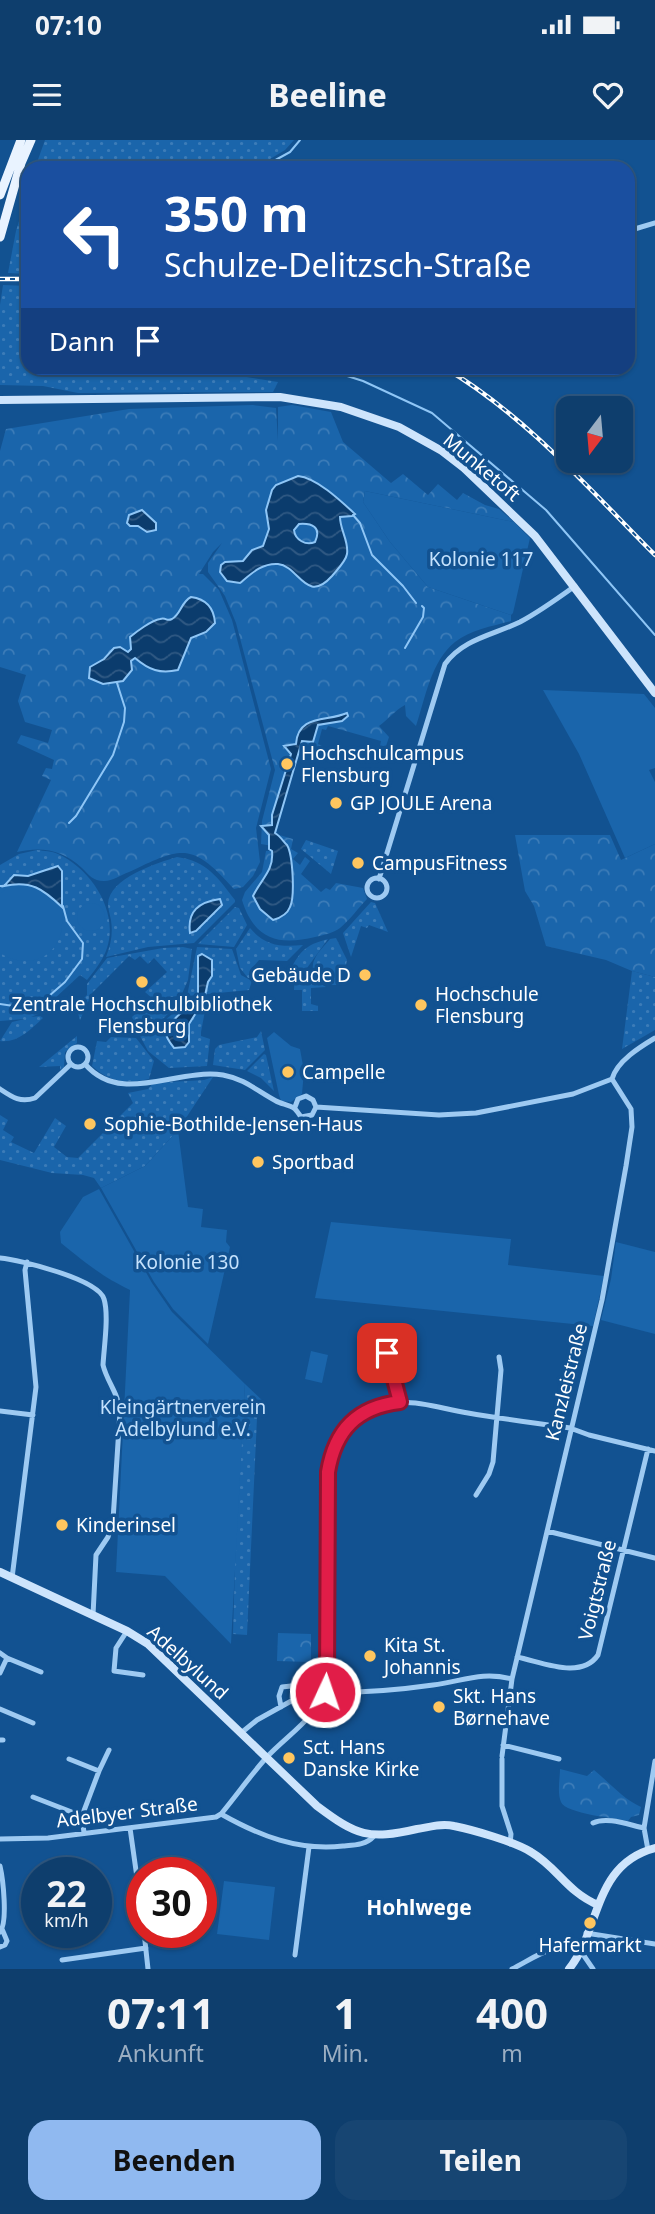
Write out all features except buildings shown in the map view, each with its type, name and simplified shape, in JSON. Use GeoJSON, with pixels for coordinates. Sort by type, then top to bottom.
{"type":"FeatureCollection","features":[{"type":"Feature","properties":{"kind":"main road"},"geometry":{"type":"LineString","coordinates":[[0,195],[21,140]]}},
{"type":"Feature","properties":{"kind":"main road"},"geometry":{"type":"LineString","coordinates":[[22,161],[31,140]]}},
{"type":"Feature","properties":{"kind":"main road"},"geometry":{"type":"LineString","coordinates":[[0,237],[21,163]]}},
{"type":"Feature","properties":{"kind":"street"},"geometry":{"type":"LineString","coordinates":[[635,229],[655,223]]}},
{"type":"Feature","properties":{"kind":"street","name":"Munketoft"},"geometry":{"type":"LineString","coordinates":[[0,400],[258,396],[308,400],[366,415],[416,436],[464,468],[535,536],[655,693]]}},
{"type":"Feature","properties":{"kind":"street"},"geometry":{"type":"LineString","coordinates":[[379,879],[445,664],[469,643],[535,614],[575,586]]}},
{"type":"Feature","properties":{"kind":"street"},"geometry":{"type":"LineString","coordinates":[[316,1107],[439,1115],[476,1113],[573,1094],[612,1079],[619,1066],[655,1038]]}},
{"type":"Feature","properties":{"kind":"street"},"geometry":{"type":"LineString","coordinates":[[71,1064],[69,1053],[78,1047],[85,1049],[88,1054],[85,1064]]}},
{"type":"Feature","properties":{"kind":"street"},"geometry":{"type":"LineString","coordinates":[[71,1064],[77,1067],[85,1064]]}},
{"type":"Feature","properties":{"kind":"street"},"geometry":{"type":"LineString","coordinates":[[0,1089],[14,1098],[27,1100],[35,1097],[71,1064]]}},
{"type":"Feature","properties":{"kind":"street"},"geometry":{"type":"LineString","coordinates":[[85,1064],[104,1081],[118,1085],[194,1075],[226,1076],[250,1083],[276,1101],[295,1107],[299,1115],[312,1115],[316,1107],[313,1100],[306,1096],[298,1099],[295,1107]]}},
{"type":"Feature","properties":{"kind":"street","name":"Kanzleistraße"},"geometry":{"type":"LineString","coordinates":[[510,1844],[511,1833],[502,1806],[502,1758],[512,1679],[602,1300],[632,1127],[631,1109],[612,1079]]}},
{"type":"Feature","properties":{"kind":"street"},"geometry":{"type":"LineString","coordinates":[[0,1258],[49,1268],[85,1283],[102,1294],[105,1303],[103,1365],[120,1402],[120,1412],[113,1520],[108,1537],[96,1555],[93,1615]]}},
{"type":"Feature","properties":{"kind":"street"},"geometry":{"type":"LineString","coordinates":[[12,1578],[33,1415],[35,1362],[26,1262]]}},
{"type":"Feature","properties":{"kind":"street"},"geometry":{"type":"LineString","coordinates":[[387,1353],[400,1402]]}},
{"type":"Feature","properties":{"kind":"street"},"geometry":{"type":"LineString","coordinates":[[476,1495],[492,1469],[501,1370],[499,1357]]}},
{"type":"Feature","properties":{"kind":"street"},"geometry":{"type":"LineString","coordinates":[[221,1814],[267,1758],[310,1717],[325,1692],[327,1497],[330,1459],[341,1433],[350,1423],[374,1406],[400,1402],[570,1428],[652,1450]]}},
{"type":"Feature","properties":{"kind":"street"},"geometry":{"type":"LineString","coordinates":[[0,1411],[33,1415]]}},
{"type":"Feature","properties":{"kind":"street","name":"Voigtstraße"},"geometry":{"type":"LineString","coordinates":[[517,1657],[571,1668],[591,1664],[600,1649],[623,1550],[652,1450]]}},
{"type":"Feature","properties":{"kind":"street"},"geometry":{"type":"LineString","coordinates":[[547,1531],[655,1558]]}},
{"type":"Feature","properties":{"kind":"street","name":"Adelbylund"},"geometry":{"type":"LineString","coordinates":[[0,1572],[127,1631],[156,1650],[317,1806],[337,1821],[374,1836]]}},
{"type":"Feature","properties":{"kind":"street"},"geometry":{"type":"LineString","coordinates":[[127,1631],[116,1648],[114,1671],[143,1675]]}},
{"type":"Feature","properties":{"kind":"street"},"geometry":{"type":"LineString","coordinates":[[0,1653],[41,1672]]}},
{"type":"Feature","properties":{"kind":"street"},"geometry":{"type":"LineString","coordinates":[[0,1671],[7,1658]]}},
{"type":"Feature","properties":{"kind":"street"},"geometry":{"type":"LineString","coordinates":[[325,1692],[422,1687],[485,1675],[512,1679]]}},
{"type":"Feature","properties":{"kind":"street"},"geometry":{"type":"LineString","coordinates":[[241,1732],[279,1708]]}},
{"type":"Feature","properties":{"kind":"street"},"geometry":{"type":"LineString","coordinates":[[0,1709],[33,1723]]}},
{"type":"Feature","properties":{"kind":"street"},"geometry":{"type":"LineString","coordinates":[[503,1745],[559,1759]]}},
{"type":"Feature","properties":{"kind":"street"},"geometry":{"type":"LineString","coordinates":[[84,1833],[82,1816],[108,1750]]}},
{"type":"Feature","properties":{"kind":"street"},"geometry":{"type":"LineString","coordinates":[[69,1759],[99,1771]]}},
{"type":"Feature","properties":{"kind":"street"},"geometry":{"type":"LineString","coordinates":[[569,1969],[580,1950],[605,1890],[624,1864],[652,1849],[644,1828],[655,1761]]}},
{"type":"Feature","properties":{"kind":"street"},"geometry":{"type":"LineString","coordinates":[[33,1797],[82,1816]]}},
{"type":"Feature","properties":{"kind":"street","name":"Adelbyer Straße"},"geometry":{"type":"LineString","coordinates":[[0,1839],[34,1839],[216,1817],[221,1814],[268,1837],[310,1847],[363,1844],[374,1836]]}},
{"type":"Feature","properties":{"kind":"street"},"geometry":{"type":"LineString","coordinates":[[593,1823],[598,1820],[609,1821],[644,1828]]}},
{"type":"Feature","properties":{"kind":"street"},"geometry":{"type":"LineString","coordinates":[[374,1836],[440,1825],[464,1829],[532,1852],[576,1894],[598,1905]]}},
{"type":"Feature","properties":{"kind":"street"},"geometry":{"type":"LineString","coordinates":[[130,1828],[134,1857]]}},
{"type":"Feature","properties":{"kind":"street"},"geometry":{"type":"LineString","coordinates":[[295,1955],[310,1847]]}},
{"type":"Feature","properties":{"kind":"street"},"geometry":{"type":"LineString","coordinates":[[0,1866],[4,1888],[4,1926],[1,1931],[7,1937],[5,1945],[0,1947]]}},
{"type":"Feature","properties":{"kind":"street"},"geometry":{"type":"LineString","coordinates":[[586,1933],[654,1944]]}},
{"type":"Feature","properties":{"kind":"street"},"geometry":{"type":"LineString","coordinates":[[512,1969],[557,1947],[580,1950],[593,1969]]}},
{"type":"Feature","properties":{"kind":"street"},"geometry":{"type":"LineString","coordinates":[[62,1960],[146,1948],[148,1969]]}},
{"type":"Feature","properties":{"kind":"green space"},"geometry":{"type":"Polygon","coordinates":[[[45,140],[294,140],[285,150],[267,161],[38,161],[45,140]]]}},
{"type":"Feature","properties":{"kind":"green space"},"geometry":{"type":"Polygon","coordinates":[[[21,214],[21,274],[8,273],[21,214]]]}},
{"type":"Feature","properties":{"kind":"green space"},"geometry":{"type":"Polygon","coordinates":[[[3,285],[21,286],[21,375],[234,375],[278,382],[273,392],[78,393],[43,386],[0,385],[0,305],[3,285]]]}},
{"type":"Feature","properties":{"kind":"green space"},"geometry":{"type":"Polygon","coordinates":[[[253,405],[276,408],[278,441],[278,407],[292,405],[331,412],[343,442],[391,483],[403,474],[428,495],[438,484],[457,500],[463,493],[499,509],[514,522],[365,491],[363,502],[390,542],[428,587],[511,615],[511,621],[468,634],[447,650],[434,670],[416,726],[406,716],[405,705],[379,726],[389,737],[386,746],[380,746],[381,741],[328,726],[326,730],[322,729],[318,744],[322,746],[320,751],[300,746],[276,834],[293,839],[291,849],[298,853],[293,859],[300,865],[305,857],[310,861],[301,874],[321,892],[326,888],[330,890],[336,883],[363,888],[367,899],[337,930],[302,940],[279,940],[261,931],[253,924],[242,900],[245,892],[262,872],[266,851],[290,849],[261,844],[262,821],[275,770],[236,623],[225,596],[208,572],[208,563],[222,543],[199,574],[203,574],[219,590],[232,620],[271,769],[256,828],[260,862],[243,887],[234,889],[207,863],[186,853],[162,857],[113,879],[100,881],[60,853],[35,849],[17,852],[51,780],[42,776],[46,768],[52,769],[54,760],[17,743],[21,735],[48,743],[52,730],[25,722],[18,701],[26,675],[0,667],[0,451],[6,429],[129,409],[253,405]]]}},
{"type":"Feature","properties":{"kind":"green space","name":"Kolonie 117"},"geometry":{"type":"Polygon","coordinates":[[[365,491],[514,522],[530,538],[513,613],[511,615],[428,587],[390,542],[363,502],[365,491]]]}},
{"type":"Feature","properties":{"kind":"green space"},"geometry":{"type":"Polygon","coordinates":[[[543,690],[644,694],[655,708],[655,768],[649,770],[655,782],[655,844],[625,858],[579,754],[543,690]]]}},
{"type":"Feature","properties":{"kind":"green space"},"geometry":{"type":"Polygon","coordinates":[[[515,835],[610,835],[621,860],[655,844],[655,977],[606,960],[546,946],[534,906],[525,891],[515,835]]]}},
{"type":"Feature","properties":{"kind":"green space"},"geometry":{"type":"Polygon","coordinates":[[[306,840],[338,851],[331,874],[301,849],[306,840]]]}},
{"type":"Feature","properties":{"kind":"green space"},"geometry":{"type":"Polygon","coordinates":[[[37,850],[58,854],[81,870],[91,881],[105,906],[110,934],[101,961],[87,980],[80,975],[53,1000],[57,1006],[31,1017],[43,1018],[23,1035],[0,1041],[12,1022],[25,1019],[0,1021],[0,865],[19,854],[37,850]]]}},
{"type":"Feature","properties":{"kind":"green space"},"geometry":{"type":"Polygon","coordinates":[[[177,857],[196,862],[211,872],[235,902],[194,943],[148,947],[106,957],[112,934],[108,904],[110,895],[125,879],[135,873],[177,857]]]}},
{"type":"Feature","properties":{"kind":"green space"},"geometry":{"type":"Polygon","coordinates":[[[18,882],[44,890],[62,907],[62,929],[56,945],[43,957],[35,960],[17,960],[0,953],[0,894],[12,883],[18,882]]]}},
{"type":"Feature","properties":{"kind":"green space"},"geometry":{"type":"Polygon","coordinates":[[[371,902],[375,903],[388,932],[369,925],[367,928],[361,926],[351,957],[343,933],[371,902]]]}},
{"type":"Feature","properties":{"kind":"green space"},"geometry":{"type":"Polygon","coordinates":[[[91,903],[101,907],[105,917],[101,927],[91,931],[81,927],[77,917],[81,907],[91,903]]]}},
{"type":"Feature","properties":{"kind":"green space"},"geometry":{"type":"Polygon","coordinates":[[[235,907],[239,908],[247,925],[234,947],[198,944],[235,907]]]}},
{"type":"Feature","properties":{"kind":"green space"},"geometry":{"type":"Polygon","coordinates":[[[250,928],[262,939],[274,944],[303,945],[287,961],[259,960],[253,967],[252,978],[248,978],[240,968],[236,949],[250,928]]]}},
{"type":"Feature","properties":{"kind":"green space"},"geometry":{"type":"Polygon","coordinates":[[[336,938],[347,960],[342,985],[325,985],[314,973],[314,962],[330,939],[336,938]]]}},
{"type":"Feature","properties":{"kind":"green space"},"geometry":{"type":"Polygon","coordinates":[[[328,939],[307,968],[295,971],[292,967],[302,952],[311,945],[328,939]]]}},
{"type":"Feature","properties":{"kind":"green space"},"geometry":{"type":"Polygon","coordinates":[[[183,947],[192,949],[188,980],[181,996],[153,999],[145,992],[167,972],[154,958],[148,964],[140,956],[135,960],[129,956],[92,993],[80,1020],[76,1006],[87,995],[87,984],[107,958],[183,947]]]}},
{"type":"Feature","properties":{"kind":"green space"},"geometry":{"type":"Polygon","coordinates":[[[197,947],[232,949],[241,975],[252,981],[249,990],[187,996],[197,947]]]}},
{"type":"Feature","properties":{"kind":"green space"},"geometry":{"type":"Polygon","coordinates":[[[632,971],[655,977],[655,1030],[622,1049],[632,971]]]}},
{"type":"Feature","properties":{"kind":"green space"},"geometry":{"type":"Polygon","coordinates":[[[310,972],[326,987],[311,988],[311,1004],[318,1006],[318,1011],[302,1011],[302,990],[294,990],[295,973],[310,972]]]}},
{"type":"Feature","properties":{"kind":"green space"},"geometry":{"type":"Polygon","coordinates":[[[207,1000],[201,1036],[210,1039],[207,1066],[169,1068],[148,1051],[140,1036],[164,1021],[184,1001],[207,1000]]]}},
{"type":"Feature","properties":{"kind":"green space"},"geometry":{"type":"Polygon","coordinates":[[[178,1001],[161,1021],[138,1032],[132,1017],[148,1002],[178,1001]]]}},
{"type":"Feature","properties":{"kind":"green space"},"geometry":{"type":"Polygon","coordinates":[[[261,1031],[265,1050],[245,1070],[213,1065],[215,1049],[219,1045],[257,1037],[261,1031]]]}},
{"type":"Feature","properties":{"kind":"green space"},"geometry":{"type":"Polygon","coordinates":[[[274,1032],[291,1046],[300,1049],[304,1071],[302,1094],[291,1102],[281,1101],[279,1095],[267,1038],[274,1032]]]}},
{"type":"Feature","properties":{"kind":"green space"},"geometry":{"type":"Polygon","coordinates":[[[77,1036],[77,1043],[65,1052],[64,1067],[60,1070],[60,1066],[39,1067],[77,1036]]]}},
{"type":"Feature","properties":{"kind":"green space"},"geometry":{"type":"Polygon","coordinates":[[[111,1037],[136,1038],[154,1061],[149,1079],[118,1080],[92,1066],[97,1041],[106,1042],[111,1037]]]}},
{"type":"Feature","properties":{"kind":"green space"},"geometry":{"type":"Polygon","coordinates":[[[264,1054],[274,1091],[261,1078],[247,1071],[264,1054]]]}},
{"type":"Feature","properties":{"kind":"green space"},"geometry":{"type":"Polygon","coordinates":[[[213,1077],[178,1130],[145,1166],[101,1188],[94,1178],[52,1173],[0,1160],[0,1115],[8,1120],[3,1130],[14,1137],[11,1142],[34,1153],[55,1118],[66,1126],[54,1147],[67,1157],[78,1158],[133,1103],[128,1093],[148,1089],[153,1083],[213,1077]]]}},
{"type":"Feature","properties":{"kind":"green space","name":"Kolonie 130"},"geometry":{"type":"Polygon","coordinates":[[[178,1130],[188,1207],[203,1209],[201,1227],[227,1230],[226,1242],[230,1247],[208,1344],[173,1309],[154,1282],[101,1188],[145,1166],[178,1130]]]}},
{"type":"Feature","properties":{"kind":"green space","name":"Kleingärtnerverein Adelbylund e.V."},"geometry":{"type":"Polygon","coordinates":[[[99,1189],[152,1283],[172,1312],[245,1384],[231,1644],[165,1576],[116,1572],[130,1290],[102,1274],[61,1243],[60,1232],[83,1197],[99,1189]]]}},
{"type":"Feature","properties":{"kind":"green space"},"geometry":{"type":"Polygon","coordinates":[[[331,1222],[511,1239],[508,1265],[604,1276],[593,1326],[315,1298],[331,1222]]]}},
{"type":"Feature","properties":{"kind":"green space"},"geometry":{"type":"Polygon","coordinates":[[[616,1242],[655,1252],[655,1334],[601,1320],[616,1242]]]}},
{"type":"Feature","properties":{"kind":"green space"},"geometry":{"type":"Polygon","coordinates":[[[311,1351],[328,1355],[322,1383],[305,1379],[311,1351]]]}},
{"type":"Feature","properties":{"kind":"green space"},"geometry":{"type":"Polygon","coordinates":[[[245,1384],[266,1404],[257,1418],[247,1635],[233,1634],[245,1384]]]}},
{"type":"Feature","properties":{"kind":"green space"},"geometry":{"type":"Polygon","coordinates":[[[278,1633],[311,1634],[311,1662],[277,1661],[278,1633]]]}},
{"type":"Feature","properties":{"kind":"green space"},"geometry":{"type":"Polygon","coordinates":[[[560,1769],[587,1776],[594,1770],[622,1795],[641,1807],[639,1815],[628,1821],[572,1810],[565,1806],[559,1794],[560,1769]]]}},
{"type":"Feature","properties":{"kind":"green space"},"geometry":{"type":"Polygon","coordinates":[[[224,1881],[275,1887],[269,1940],[217,1934],[224,1881]]]}},
{"type":"Feature","properties":{"kind":"water"},"geometry":{"type":"Polygon","coordinates":[[[298,476],[305,478],[328,491],[355,514],[340,517],[347,554],[341,565],[323,584],[316,587],[309,585],[285,566],[278,564],[262,567],[240,583],[227,581],[220,572],[221,565],[225,562],[243,561],[252,550],[263,546],[269,529],[266,510],[276,485],[298,476]],[[299,524],[294,530],[296,537],[305,543],[315,542],[316,529],[312,525],[299,524]]]}},
{"type":"Feature","properties":{"kind":"water"},"geometry":{"type":"Polygon","coordinates":[[[142,510],[156,523],[156,530],[147,532],[127,523],[129,515],[142,510]]]}},
{"type":"Feature","properties":{"kind":"water"},"geometry":{"type":"Polygon","coordinates":[[[191,597],[208,605],[215,623],[206,632],[191,638],[178,670],[155,670],[135,658],[131,661],[132,670],[123,681],[103,684],[89,678],[90,667],[104,659],[114,648],[120,647],[128,652],[131,649],[130,637],[157,620],[172,619],[191,597]]]}},
{"type":"Feature","properties":{"kind":"water"},"geometry":{"type":"Polygon","coordinates":[[[347,713],[348,716],[342,721],[318,725],[313,742],[302,741],[275,833],[287,845],[291,857],[292,902],[285,914],[273,920],[260,909],[253,896],[271,864],[269,835],[261,826],[272,825],[272,815],[291,754],[284,746],[296,744],[298,734],[308,723],[347,713]]]}},
{"type":"Feature","properties":{"kind":"water"},"geometry":{"type":"Polygon","coordinates":[[[58,866],[62,871],[62,907],[49,895],[29,885],[4,886],[14,875],[28,876],[58,866]]]}},
{"type":"Feature","properties":{"kind":"water"},"geometry":{"type":"Polygon","coordinates":[[[220,899],[222,905],[196,931],[190,933],[190,919],[196,909],[206,902],[220,899]]]}},
{"type":"Feature","properties":{"kind":"water"},"geometry":{"type":"Polygon","coordinates":[[[202,954],[212,960],[212,976],[204,1000],[189,1024],[189,1042],[185,1047],[174,1048],[167,1037],[167,1029],[179,1015],[198,1001],[198,956],[202,954]]]}},
{"type":"Feature","properties":{"kind":"waterway"},"geometry":{"type":"LineString","coordinates":[[274,161],[290,152],[300,140]]}},
{"type":"Feature","properties":{"kind":"waterway"},"geometry":{"type":"LineString","coordinates":[[344,375],[432,413],[546,510],[655,635]]}},
{"type":"Feature","properties":{"kind":"waterway"},"geometry":{"type":"LineString","coordinates":[[353,515],[360,523],[372,555],[416,603]]}},
{"type":"Feature","properties":{"kind":"waterway"},"geometry":{"type":"LineString","coordinates":[[405,648],[423,617],[422,606]]}},
{"type":"Feature","properties":{"kind":"waterway"},"geometry":{"type":"LineString","coordinates":[[69,823],[113,755],[124,722],[125,708],[117,683]]}},
{"type":"Feature","properties":{"kind":"waterway"},"geometry":{"type":"LineString","coordinates":[[0,1004],[27,1008],[41,1003],[65,982],[82,959],[83,943],[67,921],[63,906]]}},
{"type":"Feature","properties":{"kind":"railway"},"geometry":{"type":"LineString","coordinates":[[0,279],[21,279]]}},
{"type":"Feature","properties":{"kind":"railway"},"geometry":{"type":"LineString","coordinates":[[456,375],[530,431],[655,555]]}},
{"type":"Feature","properties":{"kind":"place","name":"Hochschulcampus Flensburg"},"geometry":{"type":"Point","coordinates":[287,764]}},
{"type":"Feature","properties":{"kind":"place","name":"GP JOULE Arena"},"geometry":{"type":"Point","coordinates":[336,803]}},
{"type":"Feature","properties":{"kind":"place","name":"CampusFitness"},"geometry":{"type":"Point","coordinates":[358,863]}},
{"type":"Feature","properties":{"kind":"place","name":"Gebäude D"},"geometry":{"type":"Point","coordinates":[365,975]}},
{"type":"Feature","properties":{"kind":"place","name":"Zentrale Hochschulbibliothek Flensburg"},"geometry":{"type":"Point","coordinates":[142,982]}},
{"type":"Feature","properties":{"kind":"place","name":"Hochschule Flensburg"},"geometry":{"type":"Point","coordinates":[421,1005]}},
{"type":"Feature","properties":{"kind":"place","name":"Campelle"},"geometry":{"type":"Point","coordinates":[288,1072]}},
{"type":"Feature","properties":{"kind":"place","name":"Sophie-Bothilde-Jensen-Haus"},"geometry":{"type":"Point","coordinates":[90,1124]}},
{"type":"Feature","properties":{"kind":"place","name":"Sportbad"},"geometry":{"type":"Point","coordinates":[258,1162]}},
{"type":"Feature","properties":{"kind":"place","name":"Kinderinsel"},"geometry":{"type":"Point","coordinates":[62,1525]}},
{"type":"Feature","properties":{"kind":"place","name":"Kita St. Johannis"},"geometry":{"type":"Point","coordinates":[370,1656]}},
{"type":"Feature","properties":{"kind":"place","name":"Skt. Hans Børnehave"},"geometry":{"type":"Point","coordinates":[439,1707]}},
{"type":"Feature","properties":{"kind":"place","name":"Sct. Hans Danske Kirke"},"geometry":{"type":"Point","coordinates":[289,1758]}},
{"type":"Feature","properties":{"kind":"place","name":"Hafermarkt"},"geometry":{"type":"Point","coordinates":[590,1923]}},
{"type":"Feature","properties":{"kind":"district","name":"Hohlwege"},"geometry":{"type":"Point","coordinates":[419,1908]}},
{"type":"Feature","properties":{"kind":"route"},"geometry":{"type":"LineString","coordinates":[[325,1692],[328,1472],[333,1448],[350,1423],[374,1406],[400,1402],[387,1353]]}}]}
